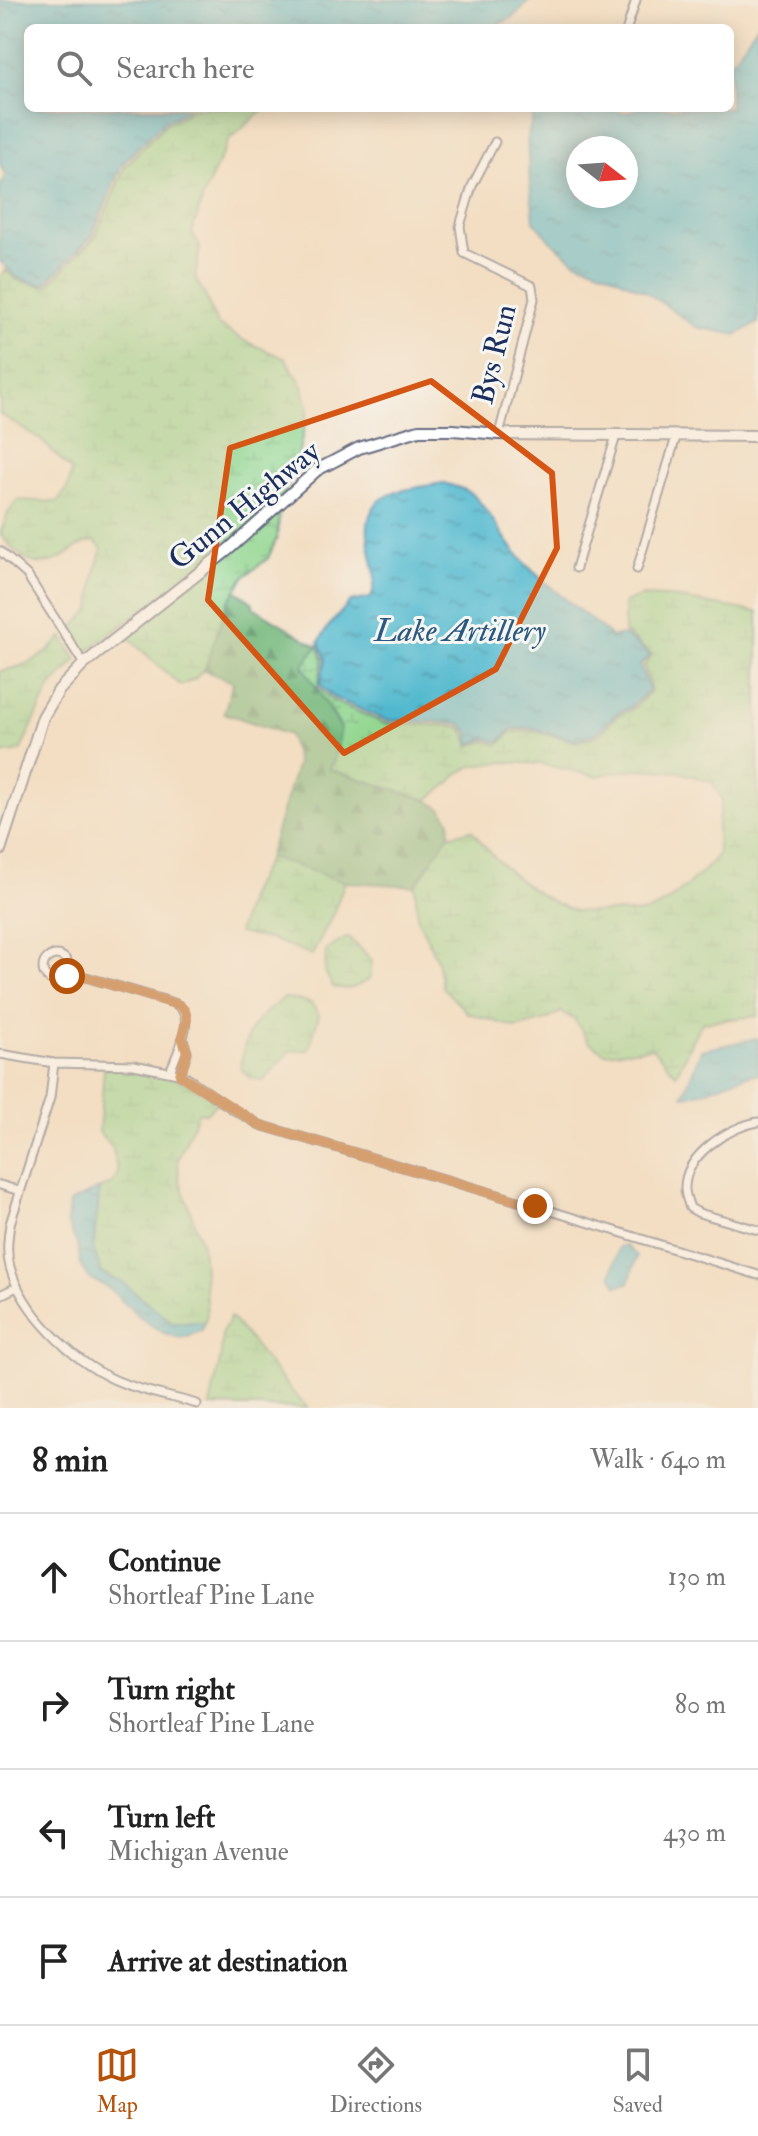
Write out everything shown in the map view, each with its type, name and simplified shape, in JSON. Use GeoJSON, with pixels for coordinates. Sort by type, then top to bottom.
{"type":"FeatureCollection","features":[{"type":"Feature","properties":{"kind":"main road","name":"Gunn Highway"},"geometry":{"type":"LineString","coordinates":[[0,850],[43,717],[59,690],[84,664],[229,549],[317,470],[359,448],[419,430],[499,434],[758,436]]}},
{"type":"Feature","properties":{"kind":"street"},"geometry":{"type":"LineString","coordinates":[[628,24],[636,0]]}},
{"type":"Feature","properties":{"kind":"street","name":"Bys Run"},"geometry":{"type":"LineString","coordinates":[[495,142],[472,186],[460,226],[464,253],[532,286],[534,299],[499,434]]}},
{"type":"Feature","properties":{"kind":"street"},"geometry":{"type":"LineString","coordinates":[[576,568],[616,436]]}},
{"type":"Feature","properties":{"kind":"street"},"geometry":{"type":"LineString","coordinates":[[637,569],[676,437]]}},
{"type":"Feature","properties":{"kind":"street"},"geometry":{"type":"LineString","coordinates":[[0,551],[27,575],[84,664]]}},
{"type":"Feature","properties":{"kind":"street"},"geometry":{"type":"LineString","coordinates":[[69,972],[179,1005],[187,1019],[170,1072]]}},
{"type":"Feature","properties":{"kind":"street"},"geometry":{"type":"LineString","coordinates":[[180,1075],[187,1052],[182,1037]]}},
{"type":"Feature","properties":{"kind":"street"},"geometry":{"type":"LineString","coordinates":[[0,1054],[54,1063],[134,1065],[170,1072],[180,1075],[260,1125],[758,1275]]}},
{"type":"Feature","properties":{"kind":"street"},"geometry":{"type":"LineString","coordinates":[[54,1063],[50,1098],[10,1224],[7,1244],[9,1264],[17,1287],[29,1307],[61,1342],[90,1367],[116,1380],[197,1404]]}},
{"type":"Feature","properties":{"kind":"street"},"geometry":{"type":"LineString","coordinates":[[758,1122],[731,1130],[708,1148],[694,1163],[684,1187],[690,1208],[758,1230]]}},
{"type":"Feature","properties":{"kind":"street"},"geometry":{"type":"LineString","coordinates":[[0,1185],[20,1191]]}},
{"type":"Feature","properties":{"kind":"street"},"geometry":{"type":"LineString","coordinates":[[0,1295],[17,1287]]}},
{"type":"Feature","properties":{"kind":"highlighted area"},"geometry":{"type":"Polygon","coordinates":[[[431,381],[552,473],[557,548],[496,669],[344,753],[208,600],[230,448],[431,381]]]}},
{"type":"Feature","properties":{"kind":"green space"},"geometry":{"type":"Polygon","coordinates":[[[261,112],[228,141],[203,197],[192,233],[200,247],[195,278],[217,324],[245,341],[286,359],[303,386],[308,410],[298,455],[284,495],[226,547],[81,656],[67,633],[91,610],[95,573],[102,549],[95,541],[55,561],[37,563],[21,556],[0,534],[8,513],[18,500],[57,502],[67,489],[72,471],[41,440],[0,414],[0,276],[6,270],[17,280],[46,287],[95,237],[125,166],[165,124],[186,114],[261,112]]]}},
{"type":"Feature","properties":{"kind":"green space"},"geometry":{"type":"Polygon","coordinates":[[[280,508],[277,538],[268,558],[244,577],[227,604],[205,668],[196,678],[181,686],[125,635],[280,508]]]}},
{"type":"Feature","properties":{"kind":"green space"},"geometry":{"type":"Polygon","coordinates":[[[235,590],[253,603],[253,607],[317,646],[303,666],[341,728],[334,761],[329,769],[427,800],[442,809],[450,821],[449,836],[415,886],[345,882],[268,858],[297,763],[289,735],[224,713],[233,682],[203,670],[235,590]]]}},
{"type":"Feature","properties":{"kind":"green space"},"geometry":{"type":"Polygon","coordinates":[[[642,596],[670,597],[758,612],[758,1016],[703,1022],[676,1074],[652,1048],[605,1053],[589,1042],[574,1019],[561,1012],[546,1020],[516,1028],[468,1013],[442,987],[437,960],[418,919],[415,886],[448,836],[472,830],[516,877],[557,904],[582,912],[646,912],[665,903],[685,887],[718,854],[717,828],[722,800],[712,782],[680,772],[635,769],[596,776],[541,764],[504,762],[472,766],[457,774],[427,800],[329,769],[334,761],[341,728],[303,666],[318,645],[323,659],[318,687],[333,701],[384,723],[459,726],[466,733],[469,746],[486,741],[499,745],[511,732],[533,731],[578,742],[599,735],[615,717],[633,709],[651,691],[644,666],[652,655],[624,632],[624,603],[642,596]]]}},
{"type":"Feature","properties":{"kind":"green space"},"geometry":{"type":"Polygon","coordinates":[[[62,637],[77,660],[51,686],[20,751],[0,754],[0,671],[34,660],[62,637]]]}},
{"type":"Feature","properties":{"kind":"green space"},"geometry":{"type":"Polygon","coordinates":[[[269,857],[345,882],[312,955],[273,940],[238,933],[249,895],[269,857]]]}},
{"type":"Feature","properties":{"kind":"green space"},"geometry":{"type":"Polygon","coordinates":[[[348,937],[372,960],[370,978],[353,988],[333,987],[325,972],[326,950],[348,937]]]}},
{"type":"Feature","properties":{"kind":"green space"},"geometry":{"type":"Polygon","coordinates":[[[284,998],[310,1002],[319,1015],[309,1050],[290,1051],[263,1081],[251,1078],[241,1069],[248,1036],[265,1012],[284,998]]]}},
{"type":"Feature","properties":{"kind":"green space"},"geometry":{"type":"Polygon","coordinates":[[[104,1068],[164,1075],[190,1085],[218,1102],[206,1113],[198,1113],[178,1159],[179,1178],[202,1245],[205,1322],[173,1323],[123,1283],[101,1273],[93,1248],[100,1188],[112,1184],[118,1173],[113,1149],[99,1132],[104,1068]]]}},
{"type":"Feature","properties":{"kind":"green space"},"geometry":{"type":"Polygon","coordinates":[[[230,1317],[308,1408],[210,1406],[221,1356],[222,1333],[230,1317]]]}},
{"type":"Feature","properties":{"kind":"water"},"geometry":{"type":"Polygon","coordinates":[[[0,0],[529,0],[521,10],[499,24],[24,24],[24,112],[184,112],[163,122],[122,164],[92,236],[44,285],[18,278],[0,261],[0,188],[5,175],[0,164],[0,30],[3,12],[0,0]]]}},
{"type":"Feature","properties":{"kind":"water"},"geometry":{"type":"Polygon","coordinates":[[[758,24],[758,323],[736,335],[696,327],[646,292],[575,261],[552,242],[534,221],[527,139],[534,112],[734,112],[734,58],[758,24]]]}},
{"type":"Feature","properties":{"kind":"water","name":"Lake Artillery"},"geometry":{"type":"Polygon","coordinates":[[[443,483],[472,494],[521,559],[554,590],[611,637],[624,635],[650,655],[640,665],[649,690],[631,707],[614,715],[597,733],[576,740],[533,728],[511,729],[499,742],[486,738],[470,744],[469,732],[460,723],[385,720],[334,698],[320,685],[326,659],[319,642],[327,628],[350,602],[371,598],[375,574],[368,531],[370,516],[376,505],[397,492],[443,483]]]}},
{"type":"Feature","properties":{"kind":"water"},"geometry":{"type":"Polygon","coordinates":[[[758,1038],[758,1074],[683,1096],[701,1050],[758,1038]]]}},
{"type":"Feature","properties":{"kind":"water"},"geometry":{"type":"Polygon","coordinates":[[[100,1188],[93,1248],[101,1273],[123,1283],[173,1323],[205,1322],[202,1331],[181,1338],[164,1333],[143,1320],[107,1287],[90,1279],[81,1267],[78,1247],[67,1222],[69,1203],[100,1188]]]}},
{"type":"Feature","properties":{"kind":"water"},"geometry":{"type":"Polygon","coordinates":[[[626,1246],[637,1256],[629,1283],[617,1286],[611,1275],[619,1247],[626,1246]]]}},
{"type":"Feature","properties":{"kind":"route"},"geometry":{"type":"LineString","coordinates":[[67,976],[69,972],[183,1008],[187,1019],[182,1037],[187,1052],[180,1075],[260,1125],[535,1206]]}}]}
